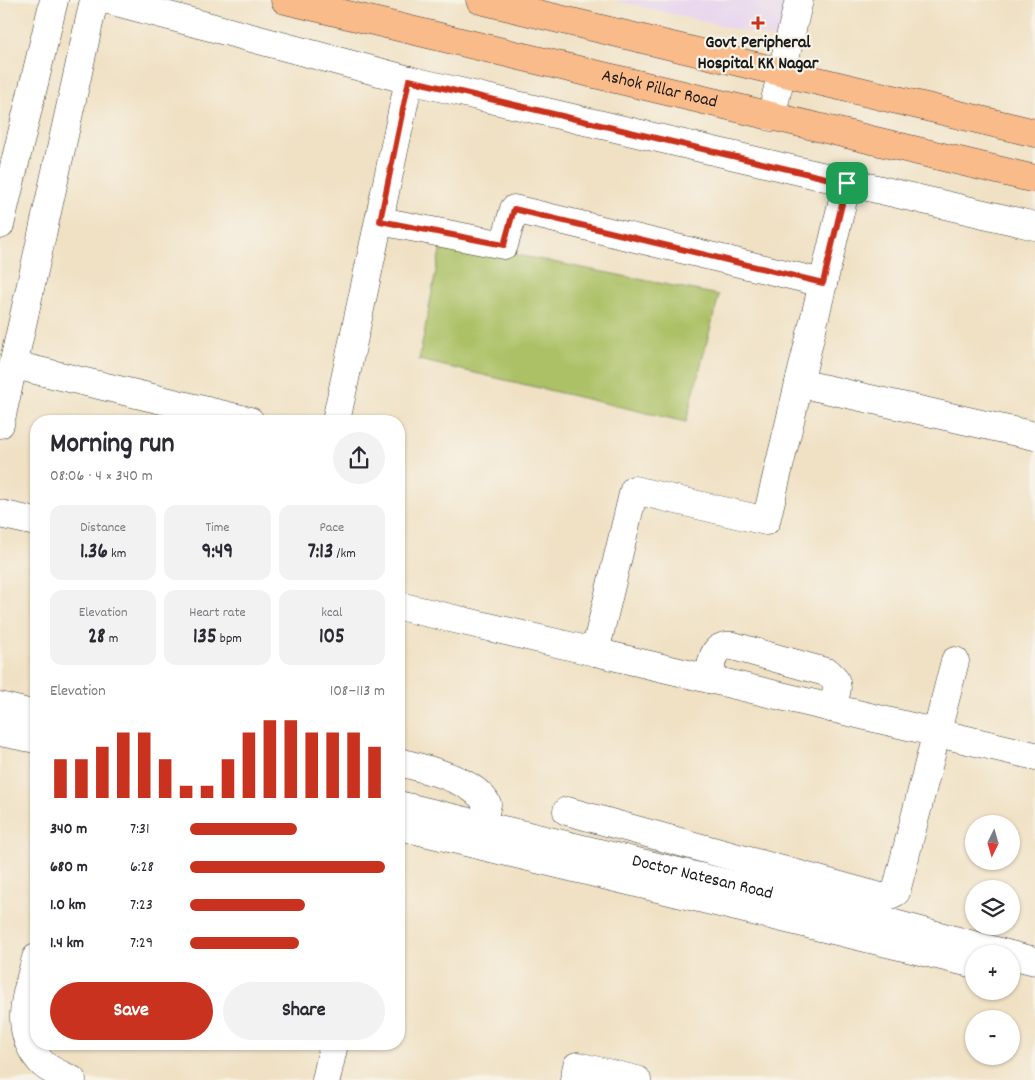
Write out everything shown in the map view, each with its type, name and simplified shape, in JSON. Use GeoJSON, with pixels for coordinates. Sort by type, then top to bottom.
{"type":"FeatureCollection","features":[{"type":"Feature","properties":{"kind":"main road","name":"Ashok Pillar Road"},"geometry":{"type":"LineString","coordinates":[[285,0],[1035,179]]}},
{"type":"Feature","properties":{"kind":"main road"},"geometry":{"type":"LineString","coordinates":[[480,0],[514,4],[783,73],[1035,133]]}},
{"type":"Feature","properties":{"kind":"street"},"geometry":{"type":"LineString","coordinates":[[0,225],[54,0]]}},
{"type":"Feature","properties":{"kind":"street"},"geometry":{"type":"LineString","coordinates":[[0,424],[94,0]]}},
{"type":"Feature","properties":{"kind":"street"},"geometry":{"type":"LineString","coordinates":[[109,0],[409,80],[1035,226]]}},
{"type":"Feature","properties":{"kind":"street"},"geometry":{"type":"LineString","coordinates":[[771,117],[799,0]]}},
{"type":"Feature","properties":{"kind":"street"},"geometry":{"type":"LineString","coordinates":[[337,415],[409,80]]}},
{"type":"Feature","properties":{"kind":"street"},"geometry":{"type":"LineString","coordinates":[[596,652],[634,490],[766,521],[847,183]]}},
{"type":"Feature","properties":{"kind":"street"},"geometry":{"type":"LineString","coordinates":[[380,221],[504,245],[514,209],[823,283]]}},
{"type":"Feature","properties":{"kind":"street"},"geometry":{"type":"LineString","coordinates":[[14,365],[225,415]]}},
{"type":"Feature","properties":{"kind":"street"},"geometry":{"type":"LineString","coordinates":[[799,383],[1035,436]]}},
{"type":"Feature","properties":{"kind":"street"},"geometry":{"type":"LineString","coordinates":[[0,514],[30,521]]}},
{"type":"Feature","properties":{"kind":"street"},"geometry":{"type":"LineString","coordinates":[[405,607],[1035,756]]}},
{"type":"Feature","properties":{"kind":"street"},"geometry":{"type":"LineString","coordinates":[[709,679],[713,655],[724,645],[733,646],[829,673],[837,683],[831,708]]}},
{"type":"Feature","properties":{"kind":"street"},"geometry":{"type":"LineString","coordinates":[[567,811],[884,898],[896,892],[955,661]]}},
{"type":"Feature","properties":{"kind":"street"},"geometry":{"type":"LineString","coordinates":[[0,706],[30,714]]}},
{"type":"Feature","properties":{"kind":"street"},"geometry":{"type":"LineString","coordinates":[[0,732],[30,738]]}},
{"type":"Feature","properties":{"kind":"street"},"geometry":{"type":"LineString","coordinates":[[405,764],[456,780],[477,792],[487,804],[482,825]]}},
{"type":"Feature","properties":{"kind":"street","name":"Doctor Natesan Road"},"geometry":{"type":"LineString","coordinates":[[405,806],[887,922],[973,945]]}},
{"type":"Feature","properties":{"kind":"street"},"geometry":{"type":"LineString","coordinates":[[405,827],[965,962]]}},
{"type":"Feature","properties":{"kind":"street"},"geometry":{"type":"LineString","coordinates":[[1020,957],[1035,961]]}},
{"type":"Feature","properties":{"kind":"street"},"geometry":{"type":"LineString","coordinates":[[1020,975],[1035,979]]}},
{"type":"Feature","properties":{"kind":"street"},"geometry":{"type":"LineString","coordinates":[[30,982],[23,1011],[26,1033],[30,1041]]}},
{"type":"Feature","properties":{"kind":"street"},"geometry":{"type":"LineString","coordinates":[[34,1050],[41,1063],[72,1080]]}},
{"type":"Feature","properties":{"kind":"street"},"geometry":{"type":"LineString","coordinates":[[326,1080],[333,1050]]}},
{"type":"Feature","properties":{"kind":"street"},"geometry":{"type":"LineString","coordinates":[[574,1080],[577,1066],[637,1080]]}},
{"type":"Feature","properties":{"kind":"shaded area","name":"Govt Peripheral Hospital KK Nagar"},"geometry":{"type":"Polygon","coordinates":[[[614,0],[813,0],[802,45],[614,0]]]}},
{"type":"Feature","properties":{"kind":"green space"},"geometry":{"type":"Polygon","coordinates":[[[442,240],[719,295],[686,422],[419,360],[442,240]]]}},
{"type":"Feature","properties":{"kind":"place","name":"Govt Peripheral Hospital KK Nagar"},"geometry":{"type":"Point","coordinates":[758,23]}},
{"type":"Feature","properties":{"kind":"route"},"geometry":{"type":"LineString","coordinates":[[409,80],[847,183],[823,283],[514,209],[504,245],[380,221],[409,80]]}}]}
